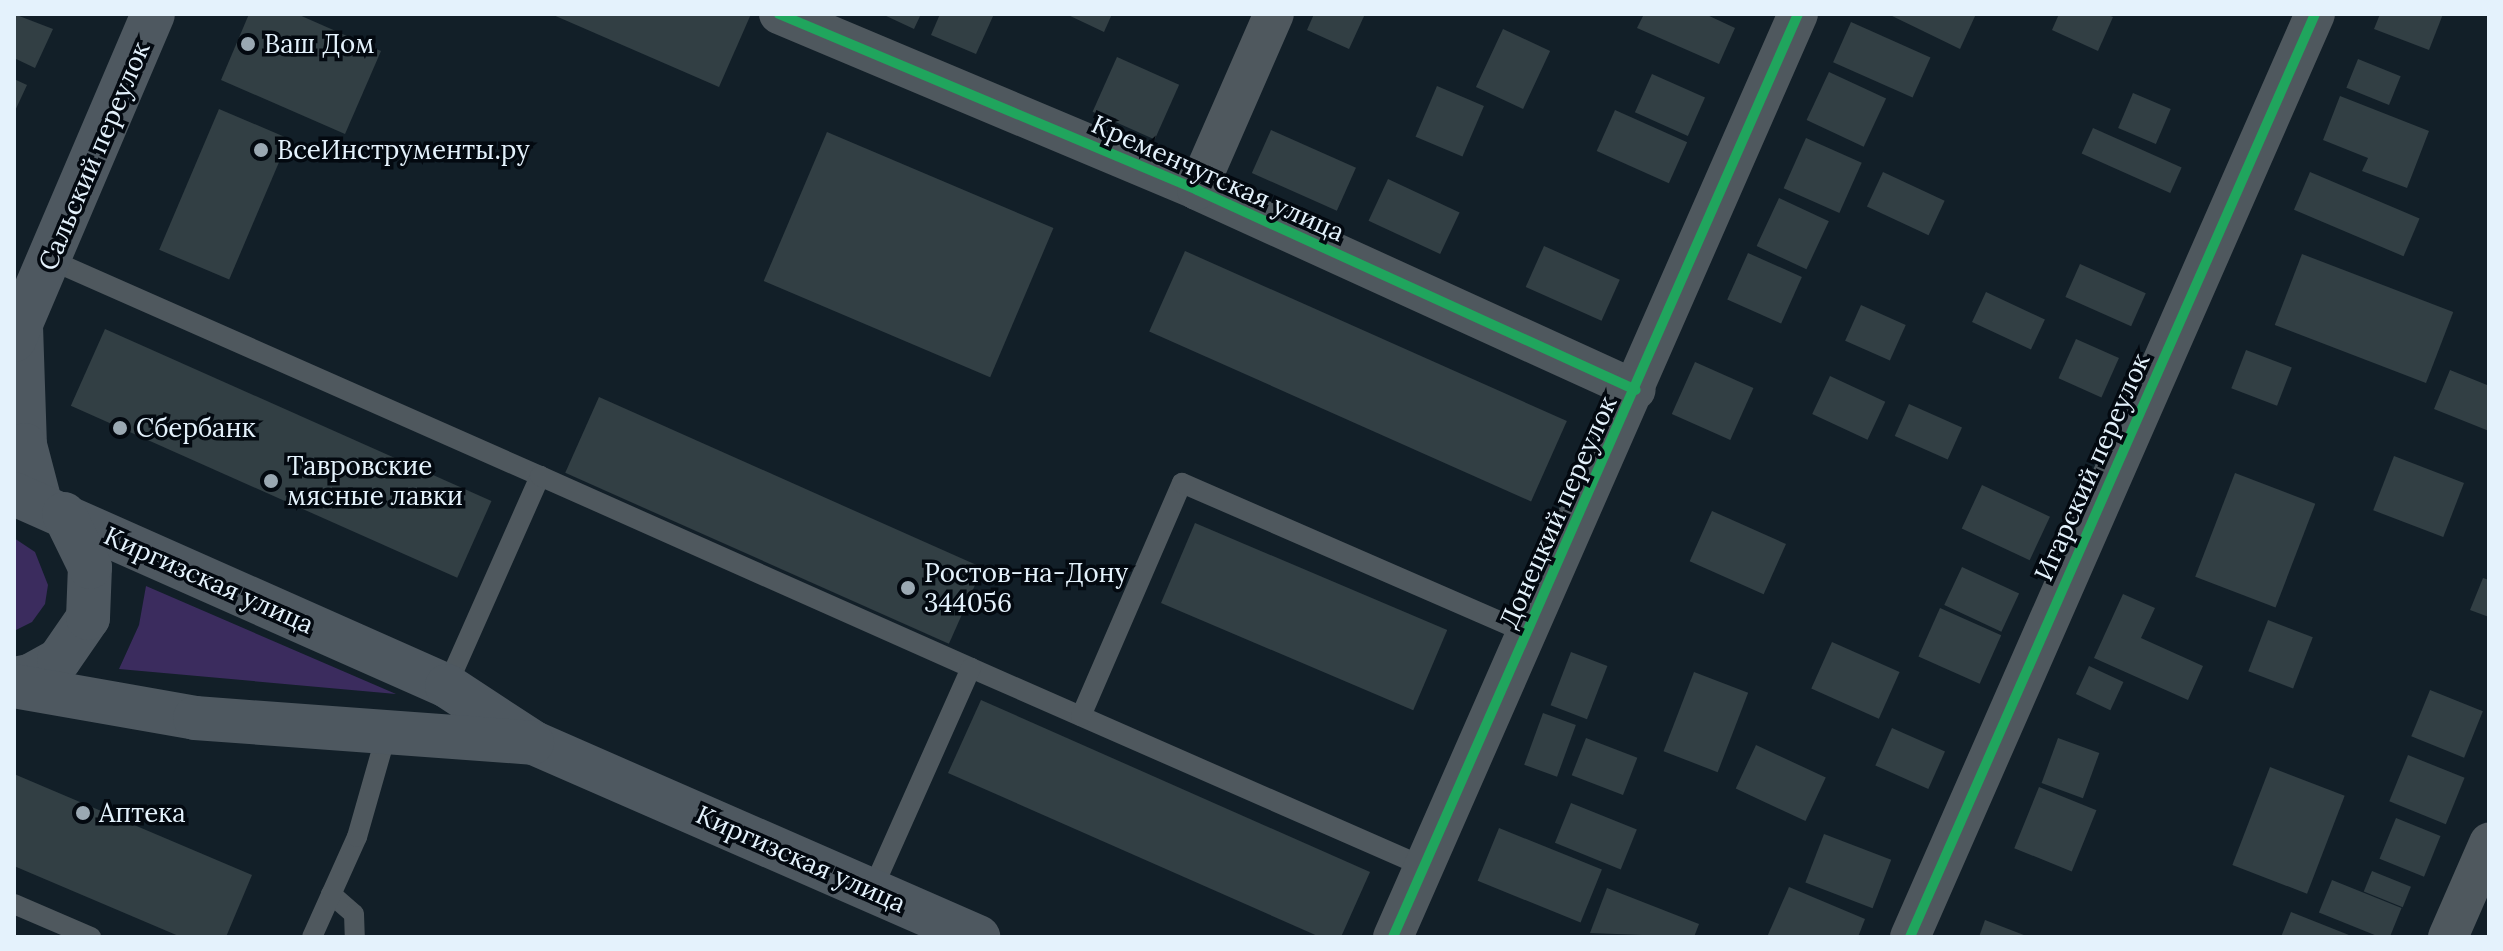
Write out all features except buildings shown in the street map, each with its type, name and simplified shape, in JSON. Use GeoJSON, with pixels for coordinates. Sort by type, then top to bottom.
{"type":"FeatureCollection","features":[{"type":"Feature","properties":{"kind":"main road","name":"Сальский переулок"},"geometry":{"type":"LineString","coordinates":[[18,333],[153,14]]}},
{"type":"Feature","properties":{"kind":"main road"},"geometry":{"type":"LineString","coordinates":[[14,679],[30,676],[59,660],[77,641],[88,618],[90,567],[39,503],[25,445],[18,333]]}},
{"type":"Feature","properties":{"kind":"main road","name":"Киргизская улица"},"geometry":{"type":"LineString","coordinates":[[39,503],[447,686],[534,743],[979,937]]}},
{"type":"Feature","properties":{"kind":"main road","name":"Киргизская улица"},"geometry":{"type":"LineString","coordinates":[[14,686],[195,718],[534,743]]}},
{"type":"Feature","properties":{"kind":"street","name":"Кременчугская улица"},"geometry":{"type":"LineString","coordinates":[[779,14],[1197,190],[1636,390]]}},
{"type":"Feature","properties":{"kind":"street"},"geometry":{"type":"LineString","coordinates":[[1197,190],[1274,14]]}},
{"type":"Feature","properties":{"kind":"street","name":"Донецкий переулок"},"geometry":{"type":"LineString","coordinates":[[1393,937],[1529,634],[1798,14]]}},
{"type":"Feature","properties":{"kind":"street","name":"Игарский переулок"},"geometry":{"type":"LineString","coordinates":[[1910,937],[2315,14]]}},
{"type":"Feature","properties":{"kind":"street"},"geometry":{"type":"LineString","coordinates":[[2448,937],[2489,843]]}},
{"type":"Feature","properties":{"kind":"lane"},"geometry":{"type":"LineString","coordinates":[[51,260],[1424,867]]}},
{"type":"Feature","properties":{"kind":"lane"},"geometry":{"type":"LineString","coordinates":[[447,686],[540,476]]}},
{"type":"Feature","properties":{"kind":"lane"},"geometry":{"type":"LineString","coordinates":[[1081,716],[1182,483],[1529,634]]}},
{"type":"Feature","properties":{"kind":"lane"},"geometry":{"type":"LineString","coordinates":[[872,890],[971,668]]}},
{"type":"Feature","properties":{"kind":"lane"},"geometry":{"type":"LineString","coordinates":[[312,937],[357,837],[387,732]]}},
{"type":"Feature","properties":{"kind":"lane"},"geometry":{"type":"LineString","coordinates":[[331,894],[354,914],[355,937]]}},
{"type":"Feature","properties":{"kind":"lane"},"geometry":{"type":"LineString","coordinates":[[14,904],[91,937]]}},
{"type":"Feature","properties":{"kind":"shaded area"},"geometry":{"type":"Polygon","coordinates":[[[14,538],[35,552],[48,585],[45,604],[32,622],[14,631],[14,538]]]}},
{"type":"Feature","properties":{"kind":"shaded area"},"geometry":{"type":"Polygon","coordinates":[[[146,586],[396,694],[119,669],[139,625],[146,586]]]}},
{"type":"Feature","properties":{"kind":"cycle path"},"geometry":{"type":"LineString","coordinates":[[779,14],[1197,190],[1636,390]]}},
{"type":"Feature","properties":{"kind":"cycle path"},"geometry":{"type":"LineString","coordinates":[[1393,937],[1798,14]]}},
{"type":"Feature","properties":{"kind":"cycle path"},"geometry":{"type":"LineString","coordinates":[[1910,937],[2315,14]]}},
{"type":"Feature","properties":{"kind":"place","name":"Ваш Дом"},"geometry":{"type":"Point","coordinates":[248,44]}},
{"type":"Feature","properties":{"kind":"place","name":"ВсеИнструменты.ру"},"geometry":{"type":"Point","coordinates":[261,150]}},
{"type":"Feature","properties":{"kind":"place","name":"Сбербанк"},"geometry":{"type":"Point","coordinates":[120,428]}},
{"type":"Feature","properties":{"kind":"place","name":"Тавровские мясные лавки"},"geometry":{"type":"Point","coordinates":[271,481]}},
{"type":"Feature","properties":{"kind":"place","name":"Ростов-на-Дону 344056"},"geometry":{"type":"Point","coordinates":[908,588]}},
{"type":"Feature","properties":{"kind":"place","name":"Аптека"},"geometry":{"type":"Point","coordinates":[83,813]}}]}
